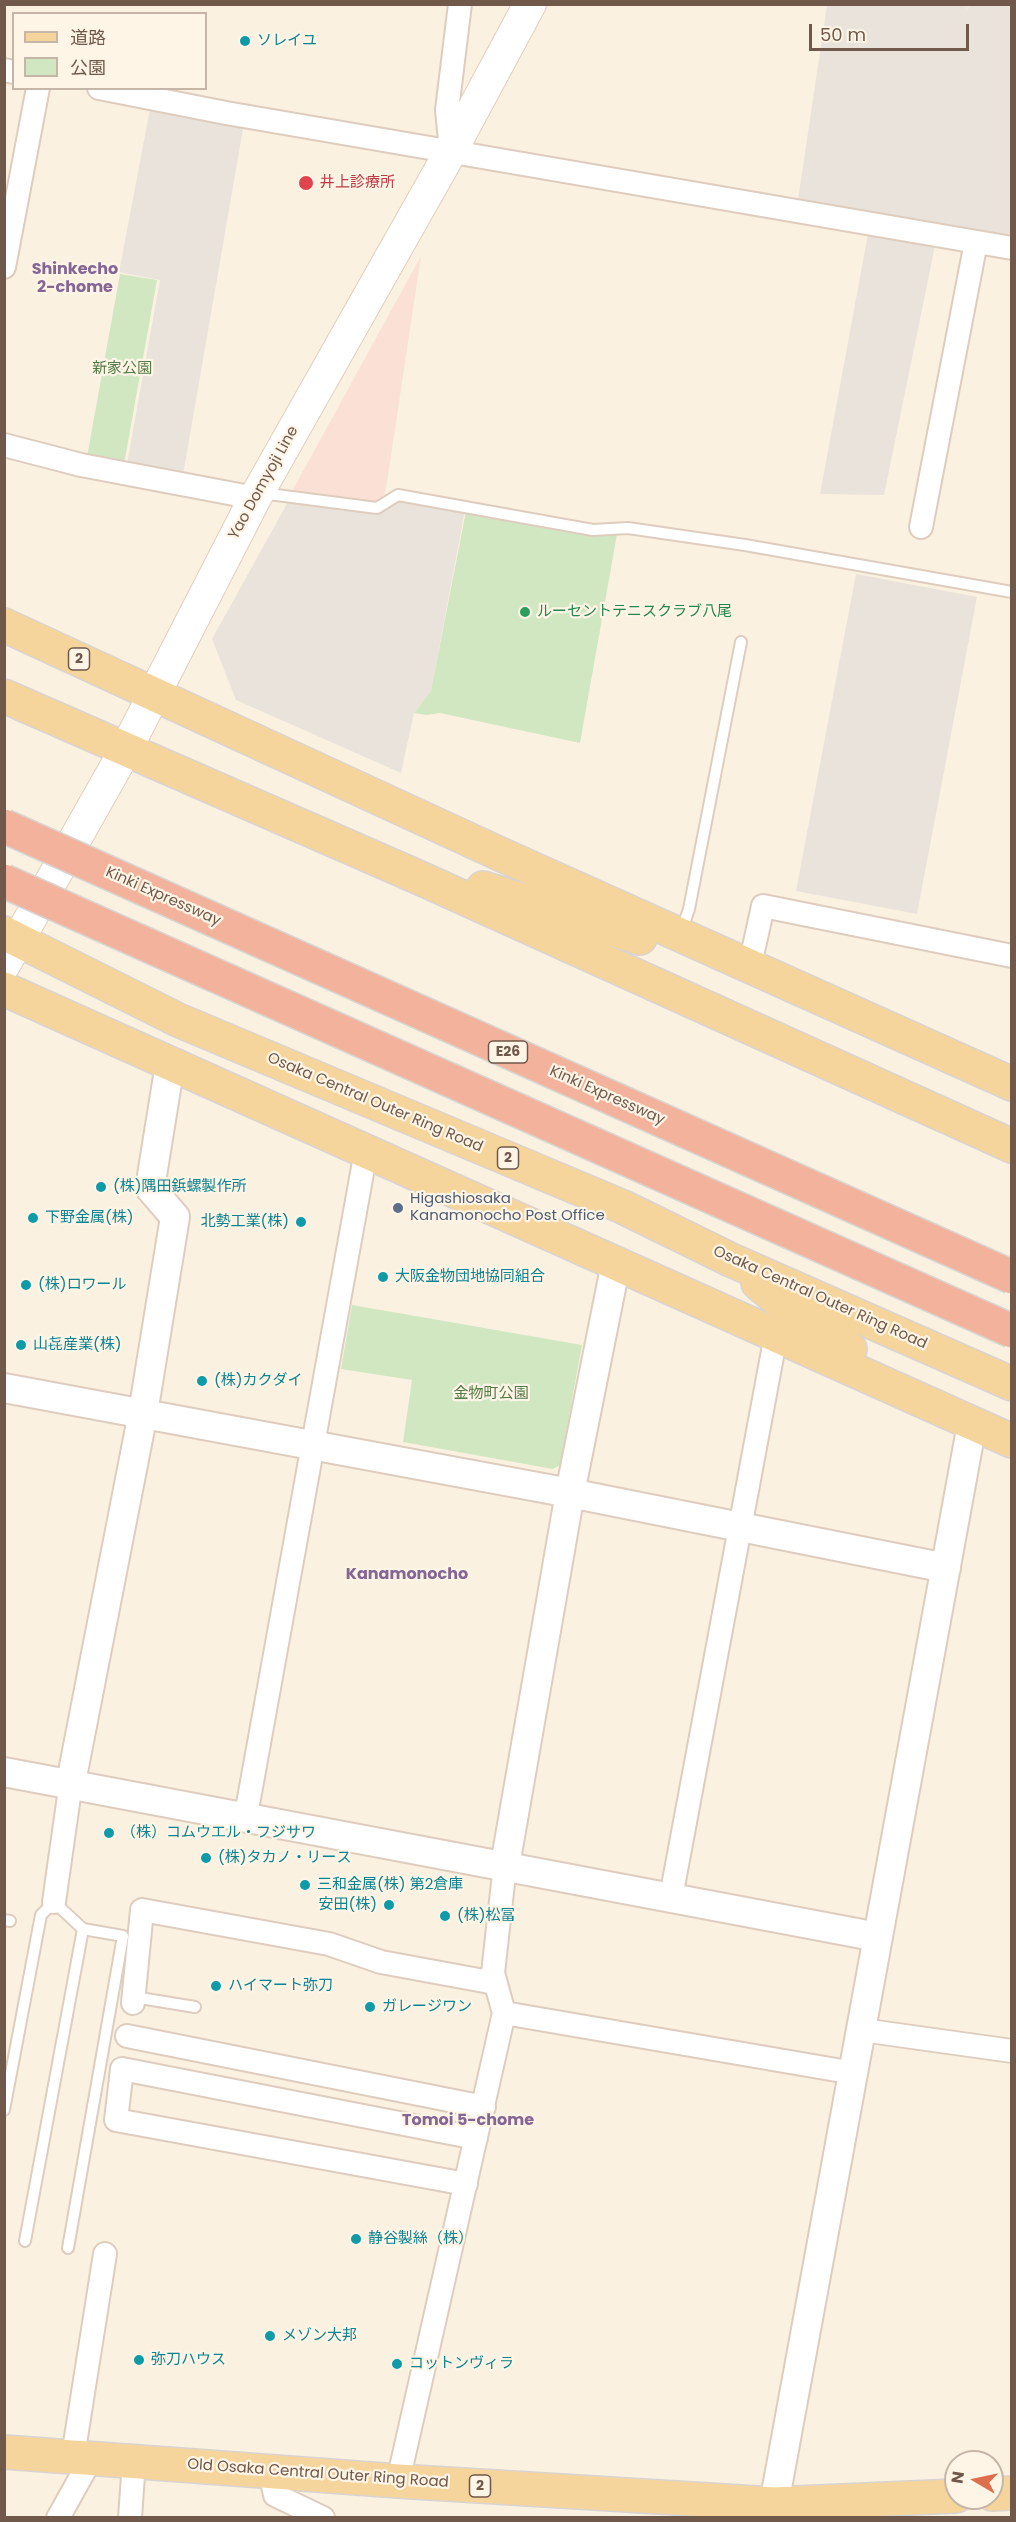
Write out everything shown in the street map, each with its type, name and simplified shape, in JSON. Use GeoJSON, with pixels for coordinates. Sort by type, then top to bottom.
{"type":"FeatureCollection","features":[{"type":"Feature","properties":{"kind":"highway","name":"Kinki Expressway"},"geometry":{"type":"LineString","coordinates":[[4,826],[1011,1277]]}},
{"type":"Feature","properties":{"kind":"highway"},"geometry":{"type":"LineString","coordinates":[[4,881],[1011,1331]]}},
{"type":"Feature","properties":{"kind":"main road","name":"Yao Domyoji Line"},"geometry":{"type":"LineString","coordinates":[[9,946],[126,749],[256,495],[451,151],[530,4]]}},
{"type":"Feature","properties":{"kind":"main road","name":"2"},"geometry":{"type":"LineString","coordinates":[[4,625],[1011,1084]]}},
{"type":"Feature","properties":{"kind":"main road"},"geometry":{"type":"LineString","coordinates":[[4,696],[347,846],[1011,1146]]}},
{"type":"Feature","properties":{"kind":"main road"},"geometry":{"type":"LineString","coordinates":[[347,846],[599,923],[891,1028]]}},
{"type":"Feature","properties":{"kind":"main road","name":"Osaka Central Outer Ring Road"},"geometry":{"type":"LineString","coordinates":[[9,946],[178,1020],[623,1207],[731,1260],[1011,1383]]}},
{"type":"Feature","properties":{"kind":"main road"},"geometry":{"type":"LineString","coordinates":[[4,989],[1011,1441]]}},
{"type":"Feature","properties":{"kind":"main road"},"geometry":{"type":"LineString","coordinates":[[731,1260],[801,1319],[972,1424]]}},
{"type":"Feature","properties":{"kind":"main road","name":"Old Osaka Central Outer Ring Road"},"geometry":{"type":"LineString","coordinates":[[4,2452],[398,2481],[660,2508],[773,2511],[944,2497]]}},
{"type":"Feature","properties":{"kind":"street"},"geometry":{"type":"LineString","coordinates":[[451,151],[447,110],[460,4]]}},
{"type":"Feature","properties":{"kind":"street"},"geometry":{"type":"LineString","coordinates":[[4,267],[10,211],[38,90]]}},
{"type":"Feature","properties":{"kind":"street"},"geometry":{"type":"LineString","coordinates":[[109,90],[226,113],[1011,248]]}},
{"type":"Feature","properties":{"kind":"street"},"geometry":{"type":"LineString","coordinates":[[921,527],[976,242]]}},
{"type":"Feature","properties":{"kind":"street"},"geometry":{"type":"LineString","coordinates":[[4,445],[81,465],[256,495]]}},
{"type":"Feature","properties":{"kind":"street"},"geometry":{"type":"LineString","coordinates":[[750,965],[763,906],[1011,956]]}},
{"type":"Feature","properties":{"kind":"street"},"geometry":{"type":"LineString","coordinates":[[54,1902],[71,1782],[143,1413],[175,1216],[150,1188],[170,1064]]}},
{"type":"Feature","properties":{"kind":"street"},"geometry":{"type":"LineString","coordinates":[[246,1815],[366,1151]]}},
{"type":"Feature","properties":{"kind":"street"},"geometry":{"type":"LineString","coordinates":[[398,2481],[504,2013],[493,1973],[505,1865],[570,1493],[616,1263]]}},
{"type":"Feature","properties":{"kind":"street"},"geometry":{"type":"LineString","coordinates":[[672,1897],[776,1335]]}},
{"type":"Feature","properties":{"kind":"street"},"geometry":{"type":"LineString","coordinates":[[4,1388],[570,1493],[946,1568]]}},
{"type":"Feature","properties":{"kind":"street"},"geometry":{"type":"LineString","coordinates":[[773,2511],[972,1424]]}},
{"type":"Feature","properties":{"kind":"street"},"geometry":{"type":"LineString","coordinates":[[4,1772],[71,1782],[246,1815],[878,1937]]}},
{"type":"Feature","properties":{"kind":"street"},"geometry":{"type":"LineString","coordinates":[[134,2000],[142,1910],[329,1944],[381,1962],[495,1983]]}},
{"type":"Feature","properties":{"kind":"street"},"geometry":{"type":"LineString","coordinates":[[504,2013],[854,2073]]}},
{"type":"Feature","properties":{"kind":"street"},"geometry":{"type":"LineString","coordinates":[[862,2030],[1011,2051]]}},
{"type":"Feature","properties":{"kind":"street"},"geometry":{"type":"LineString","coordinates":[[127,2036],[484,2107]]}},
{"type":"Feature","properties":{"kind":"street"},"geometry":{"type":"LineString","coordinates":[[466,2184],[116,2120],[122,2069],[477,2138]]}},
{"type":"Feature","properties":{"kind":"street"},"geometry":{"type":"LineString","coordinates":[[58,2517],[83,2457],[105,2254]]}},
{"type":"Feature","properties":{"kind":"street"},"geometry":{"type":"LineString","coordinates":[[130,2517],[134,2461]]}},
{"type":"Feature","properties":{"kind":"street"},"geometry":{"type":"LineString","coordinates":[[270,2471],[275,2495],[311,2515]]}},
{"type":"Feature","properties":{"kind":"lane"},"geometry":{"type":"LineString","coordinates":[[256,495],[377,508],[398,495],[593,530],[628,528],[745,545],[1011,592]]}},
{"type":"Feature","properties":{"kind":"lane"},"geometry":{"type":"LineString","coordinates":[[680,934],[689,909],[741,642]]}},
{"type":"Feature","properties":{"kind":"lane"},"geometry":{"type":"LineString","coordinates":[[4,2110],[41,1915],[54,1902],[83,1929],[123,1935],[68,2248]]}},
{"type":"Feature","properties":{"kind":"lane"},"geometry":{"type":"LineString","coordinates":[[25,2241],[83,1929]]}},
{"type":"Feature","properties":{"kind":"lane"},"geometry":{"type":"LineString","coordinates":[[134,2000],[195,2007]]}},
{"type":"Feature","properties":{"kind":"shaded area"},"geometry":{"type":"Polygon","coordinates":[[[827,5],[968,5],[967,11],[969,5],[1011,5],[1011,235],[798,200],[827,5]]]}},
{"type":"Feature","properties":{"kind":"shaded area"},"geometry":{"type":"Polygon","coordinates":[[[151,104],[244,123],[183,475],[127,464],[160,280],[119,272],[151,104]]]}},
{"type":"Feature","properties":{"kind":"shaded area"},"geometry":{"type":"Polygon","coordinates":[[[868,234],[935,246],[884,495],[820,494],[868,234]]]}},
{"type":"Feature","properties":{"kind":"shaded area"},"geometry":{"type":"Polygon","coordinates":[[[421,256],[386,489],[382,502],[291,493],[421,256]]]}},
{"type":"Feature","properties":{"kind":"shaded area"},"geometry":{"type":"Polygon","coordinates":[[[399,500],[465,510],[431,691],[414,713],[401,773],[236,700],[212,639],[288,502],[381,514],[399,500]]]}},
{"type":"Feature","properties":{"kind":"shaded area"},"geometry":{"type":"Polygon","coordinates":[[[856,574],[977,597],[917,914],[796,891],[856,574]]]}},
{"type":"Feature","properties":{"kind":"green space","name":"新家公園"},"geometry":{"type":"Polygon","coordinates":[[[120,274],[157,280],[124,464],[87,457],[120,274]]]}},
{"type":"Feature","properties":{"kind":"green space","name":"ルーセントテニスクラブ八尾"},"geometry":{"type":"Polygon","coordinates":[[[466,511],[617,534],[580,743],[440,713],[427,715],[414,713],[431,691],[466,511]]]}},
{"type":"Feature","properties":{"kind":"green space","name":"金物町公園"},"geometry":{"type":"Polygon","coordinates":[[[352,1305],[582,1345],[560,1465],[553,1469],[403,1442],[412,1380],[341,1369],[352,1305]]]}},
{"type":"Feature","properties":{"kind":"place","name":"ソレイユ"},"geometry":{"type":"Point","coordinates":[245,41]}},
{"type":"Feature","properties":{"kind":"place","name":"井上診療所"},"geometry":{"type":"Point","coordinates":[306,183]}},
{"type":"Feature","properties":{"kind":"place","name":"ルーセントテニスクラブ八尾"},"geometry":{"type":"Point","coordinates":[525,612]}},
{"type":"Feature","properties":{"kind":"place","name":"(株)隅田鋲螺製作所"},"geometry":{"type":"Point","coordinates":[101,1187]}},
{"type":"Feature","properties":{"kind":"place","name":"Higashiosaka Kanamonocho Post Office"},"geometry":{"type":"Point","coordinates":[398,1208]}},
{"type":"Feature","properties":{"kind":"place","name":"下野金属(株)"},"geometry":{"type":"Point","coordinates":[33,1218]}},
{"type":"Feature","properties":{"kind":"place","name":"北勢工業(株)"},"geometry":{"type":"Point","coordinates":[301,1222]}},
{"type":"Feature","properties":{"kind":"place","name":"大阪金物団地協同組合"},"geometry":{"type":"Point","coordinates":[383,1277]}},
{"type":"Feature","properties":{"kind":"place","name":"(株)ロワール"},"geometry":{"type":"Point","coordinates":[26,1285]}},
{"type":"Feature","properties":{"kind":"place","name":"山㐂産業(株)"},"geometry":{"type":"Point","coordinates":[21,1345]}},
{"type":"Feature","properties":{"kind":"place","name":"(株)カクダイ"},"geometry":{"type":"Point","coordinates":[202,1381]}},
{"type":"Feature","properties":{"kind":"place","name":"（株）コムウエル・フジサワ"},"geometry":{"type":"Point","coordinates":[109,1833]}},
{"type":"Feature","properties":{"kind":"place","name":"(株)タカノ・リース"},"geometry":{"type":"Point","coordinates":[206,1858]}},
{"type":"Feature","properties":{"kind":"place","name":"三和金属(株) 第2倉庫"},"geometry":{"type":"Point","coordinates":[305,1885]}},
{"type":"Feature","properties":{"kind":"place","name":"安田(株)"},"geometry":{"type":"Point","coordinates":[389,1905]}},
{"type":"Feature","properties":{"kind":"place","name":"(株)松冨"},"geometry":{"type":"Point","coordinates":[445,1916]}},
{"type":"Feature","properties":{"kind":"place","name":"ハイマート弥刀"},"geometry":{"type":"Point","coordinates":[216,1986]}},
{"type":"Feature","properties":{"kind":"place","name":"ガレージワン"},"geometry":{"type":"Point","coordinates":[370,2007]}},
{"type":"Feature","properties":{"kind":"place","name":"静谷製絲（株）"},"geometry":{"type":"Point","coordinates":[356,2239]}},
{"type":"Feature","properties":{"kind":"place","name":"メゾン大邦"},"geometry":{"type":"Point","coordinates":[270,2336]}},
{"type":"Feature","properties":{"kind":"place","name":"弥刀ハウス"},"geometry":{"type":"Point","coordinates":[139,2360]}},
{"type":"Feature","properties":{"kind":"place","name":"コットンヴィラ"},"geometry":{"type":"Point","coordinates":[397,2364]}},
{"type":"Feature","properties":{"kind":"district","name":"Shinkecho 2-chome"},"geometry":{"type":"Point","coordinates":[75,279]}},
{"type":"Feature","properties":{"kind":"district","name":"Kanamonocho"},"geometry":{"type":"Point","coordinates":[407,1575]}},
{"type":"Feature","properties":{"kind":"district","name":"Tomoi 5-chome"},"geometry":{"type":"Point","coordinates":[468,2121]}}]}
